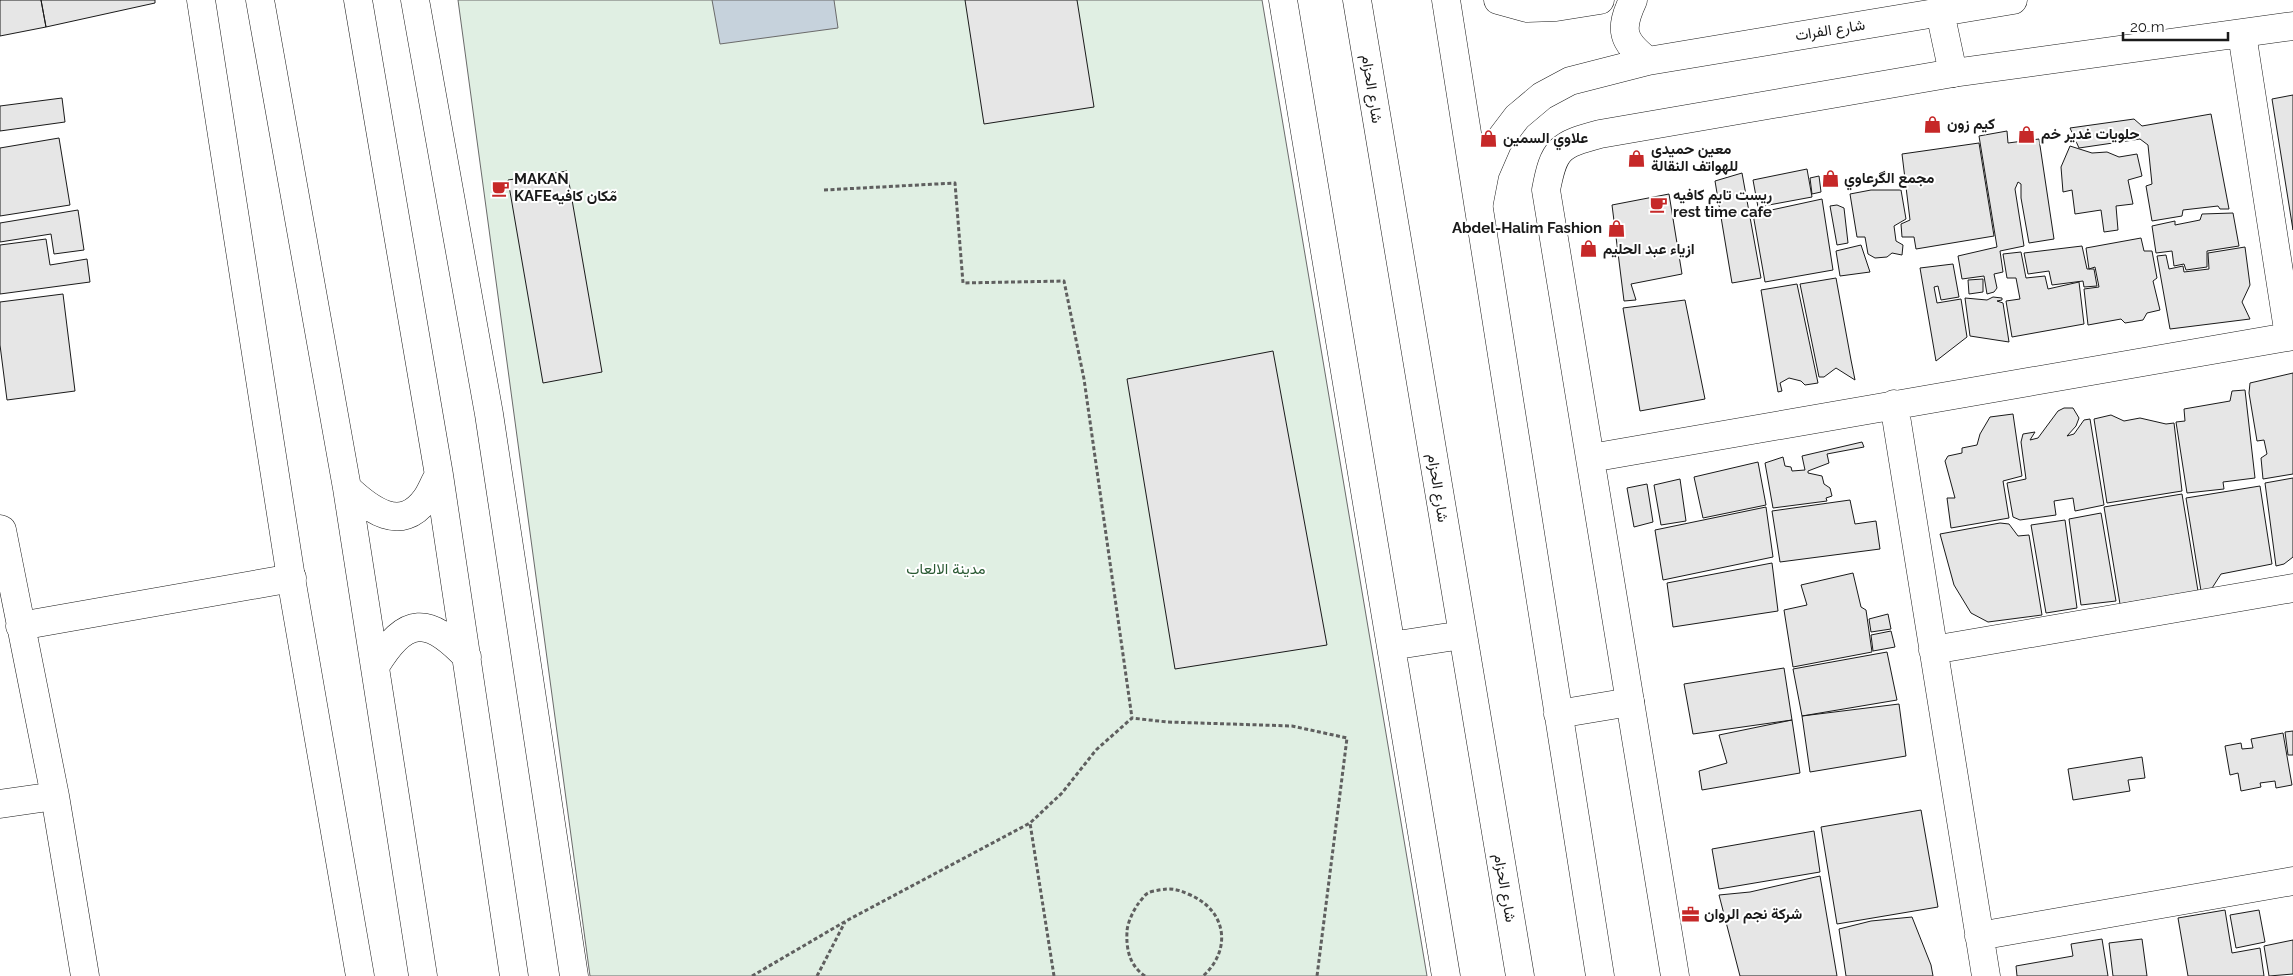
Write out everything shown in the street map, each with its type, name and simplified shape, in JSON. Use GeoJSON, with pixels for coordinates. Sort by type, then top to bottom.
{"type":"FeatureCollection","features":[{"type":"Feature","properties":{"kind":"street"},"geometry":{"type":"LineString","coordinates":[[201,0],[292,578],[360,976]]}},
{"type":"Feature","properties":{"kind":"street"},"geometry":{"type":"LineString","coordinates":[[260,0],[347,488],[423,976]]}},
{"type":"Feature","properties":{"kind":"street"},"geometry":{"type":"LineString","coordinates":[[358,0],[439,475],[514,976]]}},
{"type":"Feature","properties":{"kind":"street"},"geometry":{"type":"LineString","coordinates":[[415,0],[489,414],[574,976]]}},
{"type":"Feature","properties":{"kind":"street"},"geometry":{"type":"LineString","coordinates":[[1283,0],[1446,976]]}},
{"type":"Feature","properties":{"kind":"street","name":"شارع الحزام"},"geometry":{"type":"LineString","coordinates":[[1357,0],[1520,976]]}},
{"type":"Feature","properties":{"kind":"street"},"geometry":{"type":"LineString","coordinates":[[1446,0],[1600,976]]}},
{"type":"Feature","properties":{"kind":"street"},"geometry":{"type":"LineString","coordinates":[[1498,0],[1527,8],[1556,7],[1600,0]]}},
{"type":"Feature","properties":{"kind":"street"},"geometry":{"type":"LineString","coordinates":[[1633,0],[1624,29],[1630,47],[1648,61]]}},
{"type":"Feature","properties":{"kind":"street","name":"شارع الفرات"},"geometry":{"type":"LineString","coordinates":[[1478,203],[1484,172],[1498,142],[1517,117],[1529,106],[1542,96],[1570,81],[1648,61],[2013,0]]}},
{"type":"Feature","properties":{"kind":"street"},"geometry":{"type":"LineString","coordinates":[[1940,12],[1953,73]]}},
{"type":"Feature","properties":{"kind":"street"},"geometry":{"type":"LineString","coordinates":[[1675,976],[1546,190],[1551,166],[1558,151],[1576,141],[1600,134],[1953,73],[2293,26]]}},
{"type":"Feature","properties":{"kind":"street"},"geometry":{"type":"LineString","coordinates":[[1591,458],[2291,336],[2242,34]]}},
{"type":"Feature","properties":{"kind":"street"},"geometry":{"type":"LineString","coordinates":[[1894,404],[1986,976]]}},
{"type":"Feature","properties":{"kind":"street"},"geometry":{"type":"LineString","coordinates":[[347,488],[375,512],[397,516],[418,508],[426,499],[439,475]]}},
{"type":"Feature","properties":{"kind":"street"},"geometry":{"type":"LineString","coordinates":[[1,526],[55,796],[85,976]]}},
{"type":"Feature","properties":{"kind":"street"},"geometry":{"type":"LineString","coordinates":[[20,626],[292,578]]}},
{"type":"Feature","properties":{"kind":"street"},"geometry":{"type":"LineString","coordinates":[[1933,650],[2293,588]]}},
{"type":"Feature","properties":{"kind":"street"},"geometry":{"type":"LineString","coordinates":[[376,665],[390,643],[398,635],[419,628],[441,633],[467,657]]}},
{"type":"Feature","properties":{"kind":"street"},"geometry":{"type":"LineString","coordinates":[[1391,646],[1462,635]]}},
{"type":"Feature","properties":{"kind":"street"},"geometry":{"type":"LineString","coordinates":[[1558,714],[1630,702]]}},
{"type":"Feature","properties":{"kind":"street"},"geometry":{"type":"LineString","coordinates":[[0,804],[55,796]]}},
{"type":"Feature","properties":{"kind":"street"},"geometry":{"type":"LineString","coordinates":[[1980,936],[2293,881]]}},
{"type":"Feature","properties":{"kind":"path"},"geometry":{"type":"LineString","coordinates":[[824,190],[955,183],[963,284],[1064,281],[1084,379],[1132,718]]}},
{"type":"Feature","properties":{"kind":"path"},"geometry":{"type":"LineString","coordinates":[[752,976],[846,921],[1030,823],[1062,793],[1096,750],[1132,718],[1168,722],[1292,726],[1346,738],[1317,976]]}},
{"type":"Feature","properties":{"kind":"path"},"geometry":{"type":"LineString","coordinates":[[1030,823],[1054,976]]}},
{"type":"Feature","properties":{"kind":"path"},"geometry":{"type":"LineString","coordinates":[[1145,976],[1136,970],[1128,952],[1127,930],[1135,908],[1148,892],[1172,888],[1202,899],[1216,913],[1222,935],[1218,957],[1213,967],[1202,976]]}},
{"type":"Feature","properties":{"kind":"path"},"geometry":{"type":"LineString","coordinates":[[817,976],[846,921]]}},
{"type":"Feature","properties":{"kind":"green space","name":"مدينة الالعاب"},"geometry":{"type":"Polygon","coordinates":[[[458,0],[1262,0],[1427,976],[590,976],[458,0]]]}},
{"type":"Feature","properties":{"kind":"shaded area"},"geometry":{"type":"Polygon","coordinates":[[[712,0],[834,0],[838,28],[720,44],[712,0]]]}},
{"type":"Feature","properties":{"kind":"building"},"geometry":{"type":"Polygon","coordinates":[[[0,0],[41,0],[46,27],[0,36],[0,0]]]}},
{"type":"Feature","properties":{"kind":"building"},"geometry":{"type":"Polygon","coordinates":[[[41,0],[155,0],[155,3],[46,27],[41,0]]]}},
{"type":"Feature","properties":{"kind":"building"},"geometry":{"type":"Polygon","coordinates":[[[965,0],[1077,0],[1094,107],[984,124],[965,0]]]}},
{"type":"Feature","properties":{"kind":"building"},"geometry":{"type":"Polygon","coordinates":[[[2293,95],[2293,230],[2272,99],[2293,95]]]}},
{"type":"Feature","properties":{"kind":"building"},"geometry":{"type":"Polygon","coordinates":[[[62,98],[65,122],[0,131],[0,106],[62,98]]]}},
{"type":"Feature","properties":{"kind":"building"},"geometry":{"type":"Polygon","coordinates":[[[2211,114],[2229,209],[2220,209],[2218,206],[2183,210],[2182,216],[2152,221],[2146,186],[2152,184],[2148,145],[2140,139],[2079,148],[2070,128],[2134,119],[2142,126],[2211,114]]]}},
{"type":"Feature","properties":{"kind":"building"},"geometry":{"type":"Polygon","coordinates":[[[2007,131],[2008,143],[2039,139],[2054,239],[2029,243],[2021,198],[2021,184],[2018,182],[2015,189],[2024,246],[2000,251],[2003,272],[1994,274],[1997,288],[1994,292],[1987,294],[1984,276],[1962,279],[1958,256],[1997,247],[1979,136],[2007,131]]]}},
{"type":"Feature","properties":{"kind":"building"},"geometry":{"type":"Polygon","coordinates":[[[59,138],[70,205],[0,216],[0,148],[59,138]]]}},
{"type":"Feature","properties":{"kind":"building"},"geometry":{"type":"Polygon","coordinates":[[[1979,143],[1994,236],[1916,249],[1914,237],[1902,237],[1901,224],[1910,220],[1902,154],[1979,143]]]}},
{"type":"Feature","properties":{"kind":"building"},"geometry":{"type":"Polygon","coordinates":[[[2070,146],[2092,153],[2107,152],[2119,157],[2137,154],[2142,176],[2128,180],[2133,204],[2116,206],[2118,230],[2104,232],[2101,210],[2075,214],[2072,190],[2063,192],[2061,167],[2070,146]]]}},
{"type":"Feature","properties":{"kind":"building"},"geometry":{"type":"Polygon","coordinates":[[[1807,169],[1812,197],[1758,207],[1753,180],[1807,169]]]}},
{"type":"Feature","properties":{"kind":"building"},"geometry":{"type":"Polygon","coordinates":[[[567,171],[602,372],[543,383],[508,180],[567,171]]]}},
{"type":"Feature","properties":{"kind":"building"},"geometry":{"type":"Polygon","coordinates":[[[1742,173],[1761,278],[1732,283],[1715,181],[1742,173]]]}},
{"type":"Feature","properties":{"kind":"building"},"geometry":{"type":"Polygon","coordinates":[[[1819,176],[1821,192],[1812,194],[1810,178],[1819,176]]]}},
{"type":"Feature","properties":{"kind":"building"},"geometry":{"type":"Polygon","coordinates":[[[1871,190],[1901,190],[1906,219],[1894,226],[1896,241],[1903,245],[1902,255],[1892,253],[1887,257],[1875,258],[1868,254],[1865,237],[1857,237],[1850,194],[1871,190]]]}},
{"type":"Feature","properties":{"kind":"building"},"geometry":{"type":"Polygon","coordinates":[[[1669,194],[1682,274],[1631,284],[1636,300],[1624,301],[1612,205],[1669,194]]]}},
{"type":"Feature","properties":{"kind":"building"},"geometry":{"type":"Polygon","coordinates":[[[1822,199],[1833,270],[1765,282],[1753,214],[1822,199]]]}},
{"type":"Feature","properties":{"kind":"building"},"geometry":{"type":"Polygon","coordinates":[[[1837,205],[1844,208],[1848,243],[1837,245],[1830,206],[1837,205]]]}},
{"type":"Feature","properties":{"kind":"building"},"geometry":{"type":"Polygon","coordinates":[[[78,210],[84,250],[54,254],[51,234],[0,242],[0,223],[78,210]]]}},
{"type":"Feature","properties":{"kind":"building"},"geometry":{"type":"Polygon","coordinates":[[[2233,213],[2239,246],[2207,251],[2207,267],[2186,270],[2184,264],[2174,266],[2172,251],[2156,253],[2152,226],[2175,221],[2175,225],[2200,220],[2202,214],[2233,213]]]}},
{"type":"Feature","properties":{"kind":"building"},"geometry":{"type":"Polygon","coordinates":[[[2141,238],[2144,251],[2152,251],[2157,278],[2153,281],[2160,310],[2147,313],[2143,320],[2125,323],[2121,319],[2088,325],[2084,289],[2099,287],[2095,267],[2089,269],[2086,248],[2141,238]]]}},
{"type":"Feature","properties":{"kind":"building"},"geometry":{"type":"Polygon","coordinates":[[[46,239],[50,265],[87,259],[90,282],[0,294],[0,245],[46,239]]]}},
{"type":"Feature","properties":{"kind":"building"},"geometry":{"type":"Polygon","coordinates":[[[1861,245],[1870,272],[1840,276],[1836,251],[1861,245]]]}},
{"type":"Feature","properties":{"kind":"building"},"geometry":{"type":"Polygon","coordinates":[[[2082,246],[2087,269],[2094,269],[2097,286],[2084,287],[2083,281],[2052,285],[2049,271],[2028,274],[2024,253],[2082,246]]]}},
{"type":"Feature","properties":{"kind":"building"},"geometry":{"type":"Polygon","coordinates":[[[2245,247],[2250,285],[2242,302],[2250,319],[2170,329],[2157,256],[2166,255],[2169,269],[2183,266],[2184,272],[2209,269],[2208,253],[2245,247]]]}},
{"type":"Feature","properties":{"kind":"building"},"geometry":{"type":"Polygon","coordinates":[[[2021,252],[2026,278],[2045,276],[2048,289],[2079,282],[2084,324],[2012,337],[2006,301],[2020,299],[2016,278],[2007,278],[2003,254],[2021,252]]]}},
{"type":"Feature","properties":{"kind":"building"},"geometry":{"type":"Polygon","coordinates":[[[1953,264],[1959,297],[1941,300],[1938,286],[1934,287],[1937,303],[1961,299],[1967,337],[1936,361],[1920,268],[1953,264]]]}},
{"type":"Feature","properties":{"kind":"building"},"geometry":{"type":"Polygon","coordinates":[[[1836,278],[1855,380],[1836,368],[1824,377],[1819,377],[1800,284],[1836,278]]]}},
{"type":"Feature","properties":{"kind":"building"},"geometry":{"type":"Polygon","coordinates":[[[1983,279],[1983,292],[1969,294],[1968,280],[1983,279]]]}},
{"type":"Feature","properties":{"kind":"building"},"geometry":{"type":"Polygon","coordinates":[[[1797,284],[1818,383],[1805,385],[1801,381],[1789,378],[1780,383],[1782,391],[1778,392],[1761,290],[1797,284]]]}},
{"type":"Feature","properties":{"kind":"building"},"geometry":{"type":"Polygon","coordinates":[[[63,294],[75,391],[7,400],[0,345],[0,302],[63,294]]]}},
{"type":"Feature","properties":{"kind":"building"},"geometry":{"type":"Polygon","coordinates":[[[1993,297],[2002,298],[2002,300],[1997,301],[2003,303],[2009,342],[1970,336],[1965,298],[1987,300],[1993,297]]]}},
{"type":"Feature","properties":{"kind":"building"},"geometry":{"type":"Polygon","coordinates":[[[1685,300],[1705,399],[1640,411],[1623,308],[1685,300]]]}},
{"type":"Feature","properties":{"kind":"building"},"geometry":{"type":"Polygon","coordinates":[[[1273,351],[1327,645],[1175,669],[1127,379],[1273,351]]]}},
{"type":"Feature","properties":{"kind":"building"},"geometry":{"type":"Polygon","coordinates":[[[2293,373],[2293,474],[2263,479],[2261,458],[2267,454],[2264,440],[2257,441],[2249,393],[2250,383],[2293,373]]]}},
{"type":"Feature","properties":{"kind":"building"},"geometry":{"type":"Polygon","coordinates":[[[2245,390],[2255,478],[2223,482],[2224,489],[2187,493],[2176,422],[2185,421],[2184,409],[2230,401],[2232,391],[2245,390]]]}},
{"type":"Feature","properties":{"kind":"building"},"geometry":{"type":"Polygon","coordinates":[[[2064,408],[2073,408],[2079,418],[2076,426],[2067,436],[2074,434],[2084,420],[2090,419],[2104,505],[2075,511],[2073,498],[2054,501],[2056,515],[2020,520],[2013,517],[2007,483],[2026,479],[2021,442],[2023,434],[2035,432],[2030,440],[2038,438],[2058,411],[2064,408]]]}},
{"type":"Feature","properties":{"kind":"building"},"geometry":{"type":"Polygon","coordinates":[[[2013,414],[2022,476],[2003,481],[2009,518],[1951,528],[1947,498],[1955,498],[1945,461],[1948,456],[1962,453],[1962,448],[1977,445],[1980,434],[1990,417],[2013,414]]]}},
{"type":"Feature","properties":{"kind":"building"},"geometry":{"type":"Polygon","coordinates":[[[2111,415],[2124,421],[2140,418],[2166,424],[2174,423],[2182,491],[2107,503],[2094,419],[2111,415]]]}},
{"type":"Feature","properties":{"kind":"building"},"geometry":{"type":"Polygon","coordinates":[[[1862,442],[1864,447],[1827,454],[1829,463],[1808,471],[1808,473],[1822,476],[1824,484],[1830,488],[1832,496],[1826,498],[1827,501],[1773,508],[1765,463],[1783,457],[1785,466],[1791,467],[1792,471],[1805,470],[1802,456],[1862,442]]]}},
{"type":"Feature","properties":{"kind":"building"},"geometry":{"type":"Polygon","coordinates":[[[1758,462],[1766,505],[1703,518],[1694,477],[1758,462]]]}},
{"type":"Feature","properties":{"kind":"building"},"geometry":{"type":"Polygon","coordinates":[[[2293,478],[2293,557],[2284,564],[2276,566],[2265,483],[2293,478]]]}},
{"type":"Feature","properties":{"kind":"building"},"geometry":{"type":"Polygon","coordinates":[[[1680,479],[1686,521],[1661,525],[1654,485],[1680,479]]]}},
{"type":"Feature","properties":{"kind":"building"},"geometry":{"type":"Polygon","coordinates":[[[1647,484],[1653,522],[1634,527],[1627,488],[1647,484]]]}},
{"type":"Feature","properties":{"kind":"building"},"geometry":{"type":"Polygon","coordinates":[[[2260,486],[2272,564],[2221,574],[2207,596],[2202,597],[2186,498],[2260,486]]]}},
{"type":"Feature","properties":{"kind":"building"},"geometry":{"type":"Polygon","coordinates":[[[2182,494],[2198,591],[2120,604],[2104,507],[2182,494]]]}},
{"type":"Feature","properties":{"kind":"building"},"geometry":{"type":"Polygon","coordinates":[[[1850,500],[1855,524],[1876,521],[1880,549],[1780,562],[1772,511],[1850,500]]]}},
{"type":"Feature","properties":{"kind":"building"},"geometry":{"type":"Polygon","coordinates":[[[1766,507],[1773,557],[1663,580],[1655,530],[1766,507]]]}},
{"type":"Feature","properties":{"kind":"building"},"geometry":{"type":"Polygon","coordinates":[[[2101,513],[2116,601],[2081,605],[2069,519],[2101,513]]]}},
{"type":"Feature","properties":{"kind":"building"},"geometry":{"type":"Polygon","coordinates":[[[2065,520],[2077,608],[2046,613],[2031,525],[2065,520]]]}},
{"type":"Feature","properties":{"kind":"building"},"geometry":{"type":"Polygon","coordinates":[[[2000,523],[2009,524],[2018,536],[2029,535],[2042,615],[1988,622],[1971,613],[1954,585],[1940,534],[2000,523]]]}},
{"type":"Feature","properties":{"kind":"building"},"geometry":{"type":"Polygon","coordinates":[[[1772,563],[1778,611],[1673,627],[1667,583],[1772,563]]]}},
{"type":"Feature","properties":{"kind":"building"},"geometry":{"type":"Polygon","coordinates":[[[1853,573],[1861,607],[1866,610],[1872,652],[1793,667],[1784,610],[1807,605],[1801,585],[1853,573]]]}},
{"type":"Feature","properties":{"kind":"building"},"geometry":{"type":"Polygon","coordinates":[[[1888,614],[1891,629],[1871,632],[1869,619],[1888,614]]]}},
{"type":"Feature","properties":{"kind":"building"},"geometry":{"type":"Polygon","coordinates":[[[1891,631],[1895,647],[1873,651],[1871,635],[1891,631]]]}},
{"type":"Feature","properties":{"kind":"building"},"geometry":{"type":"Polygon","coordinates":[[[1887,652],[1897,700],[1802,716],[1793,669],[1887,652]]]}},
{"type":"Feature","properties":{"kind":"building"},"geometry":{"type":"Polygon","coordinates":[[[1784,668],[1792,720],[1693,734],[1684,684],[1784,668]]]}},
{"type":"Feature","properties":{"kind":"building"},"geometry":{"type":"Polygon","coordinates":[[[1899,704],[1906,756],[1810,772],[1802,716],[1899,704]]]}},
{"type":"Feature","properties":{"kind":"building"},"geometry":{"type":"Polygon","coordinates":[[[1792,720],[1800,773],[1702,790],[1699,771],[1727,763],[1719,735],[1792,720]]]}},
{"type":"Feature","properties":{"kind":"building"},"geometry":{"type":"Polygon","coordinates":[[[2293,731],[2293,755],[2288,755],[2285,732],[2293,731]]]}},
{"type":"Feature","properties":{"kind":"building"},"geometry":{"type":"Polygon","coordinates":[[[2283,733],[2292,785],[2276,788],[2275,781],[2260,783],[2261,787],[2241,791],[2238,773],[2230,775],[2225,746],[2241,743],[2242,749],[2253,748],[2251,739],[2283,733]]]}},
{"type":"Feature","properties":{"kind":"building"},"geometry":{"type":"Polygon","coordinates":[[[2142,757],[2145,778],[2128,780],[2130,791],[2073,800],[2068,769],[2142,757]]]}},
{"type":"Feature","properties":{"kind":"building"},"geometry":{"type":"Polygon","coordinates":[[[1921,810],[1938,907],[1837,924],[1821,827],[1921,810]]]}},
{"type":"Feature","properties":{"kind":"building"},"geometry":{"type":"Polygon","coordinates":[[[1814,831],[1820,872],[1719,889],[1712,849],[1814,831]]]}},
{"type":"Feature","properties":{"kind":"building"},"geometry":{"type":"Polygon","coordinates":[[[1820,876],[1837,976],[1740,976],[1719,895],[1750,892],[1820,876]]]}},
{"type":"Feature","properties":{"kind":"building"},"geometry":{"type":"Polygon","coordinates":[[[2225,910],[2232,953],[2260,948],[2264,976],[2188,976],[2178,918],[2225,910]]]}},
{"type":"Feature","properties":{"kind":"building"},"geometry":{"type":"Polygon","coordinates":[[[2259,910],[2265,942],[2236,948],[2230,915],[2259,910]]]}},
{"type":"Feature","properties":{"kind":"building"},"geometry":{"type":"Polygon","coordinates":[[[1912,917],[1931,965],[1933,976],[1846,976],[1839,929],[1871,921],[1912,917]]]}},
{"type":"Feature","properties":{"kind":"building"},"geometry":{"type":"Polygon","coordinates":[[[2102,939],[2108,976],[2017,976],[2016,966],[2073,956],[2071,944],[2102,939]]]}},
{"type":"Feature","properties":{"kind":"building"},"geometry":{"type":"Polygon","coordinates":[[[2142,939],[2147,976],[2113,976],[2109,943],[2142,939]]]}},
{"type":"Feature","properties":{"kind":"building"},"geometry":{"type":"Polygon","coordinates":[[[2293,940],[2293,974],[2269,976],[2264,946],[2293,940]]]}},
{"type":"Feature","properties":{"kind":"place","name":"كيم زون"},"geometry":{"type":"Point","coordinates":[1933,124]}},
{"type":"Feature","properties":{"kind":"place","name":"حلويات غدير خم"},"geometry":{"type":"Point","coordinates":[2027,134]}},
{"type":"Feature","properties":{"kind":"place","name":"علاوي السمين"},"geometry":{"type":"Point","coordinates":[1489,138]}},
{"type":"Feature","properties":{"kind":"place","name":"معين حميدي للهواتف النقالة"},"geometry":{"type":"Point","coordinates":[1637,158]}},
{"type":"Feature","properties":{"kind":"place","name":"مجمع الگرعاوي"},"geometry":{"type":"Point","coordinates":[1830,178]}},
{"type":"Feature","properties":{"kind":"place","name":"MAKAN KAFEمٓكان كافيه"},"geometry":{"type":"Point","coordinates":[500,188]}},
{"type":"Feature","properties":{"kind":"place","name":"ريست تايم كافيه rest time cafe"},"geometry":{"type":"Point","coordinates":[1659,204]}},
{"type":"Feature","properties":{"kind":"place","name":"Abdel-Halim Fashion"},"geometry":{"type":"Point","coordinates":[1616,228]}},
{"type":"Feature","properties":{"kind":"place","name":"ازياء عبد الحليم"},"geometry":{"type":"Point","coordinates":[1589,249]}},
{"type":"Feature","properties":{"kind":"place","name":"شركة نجم الروان"},"geometry":{"type":"Point","coordinates":[1690,914]}}]}
